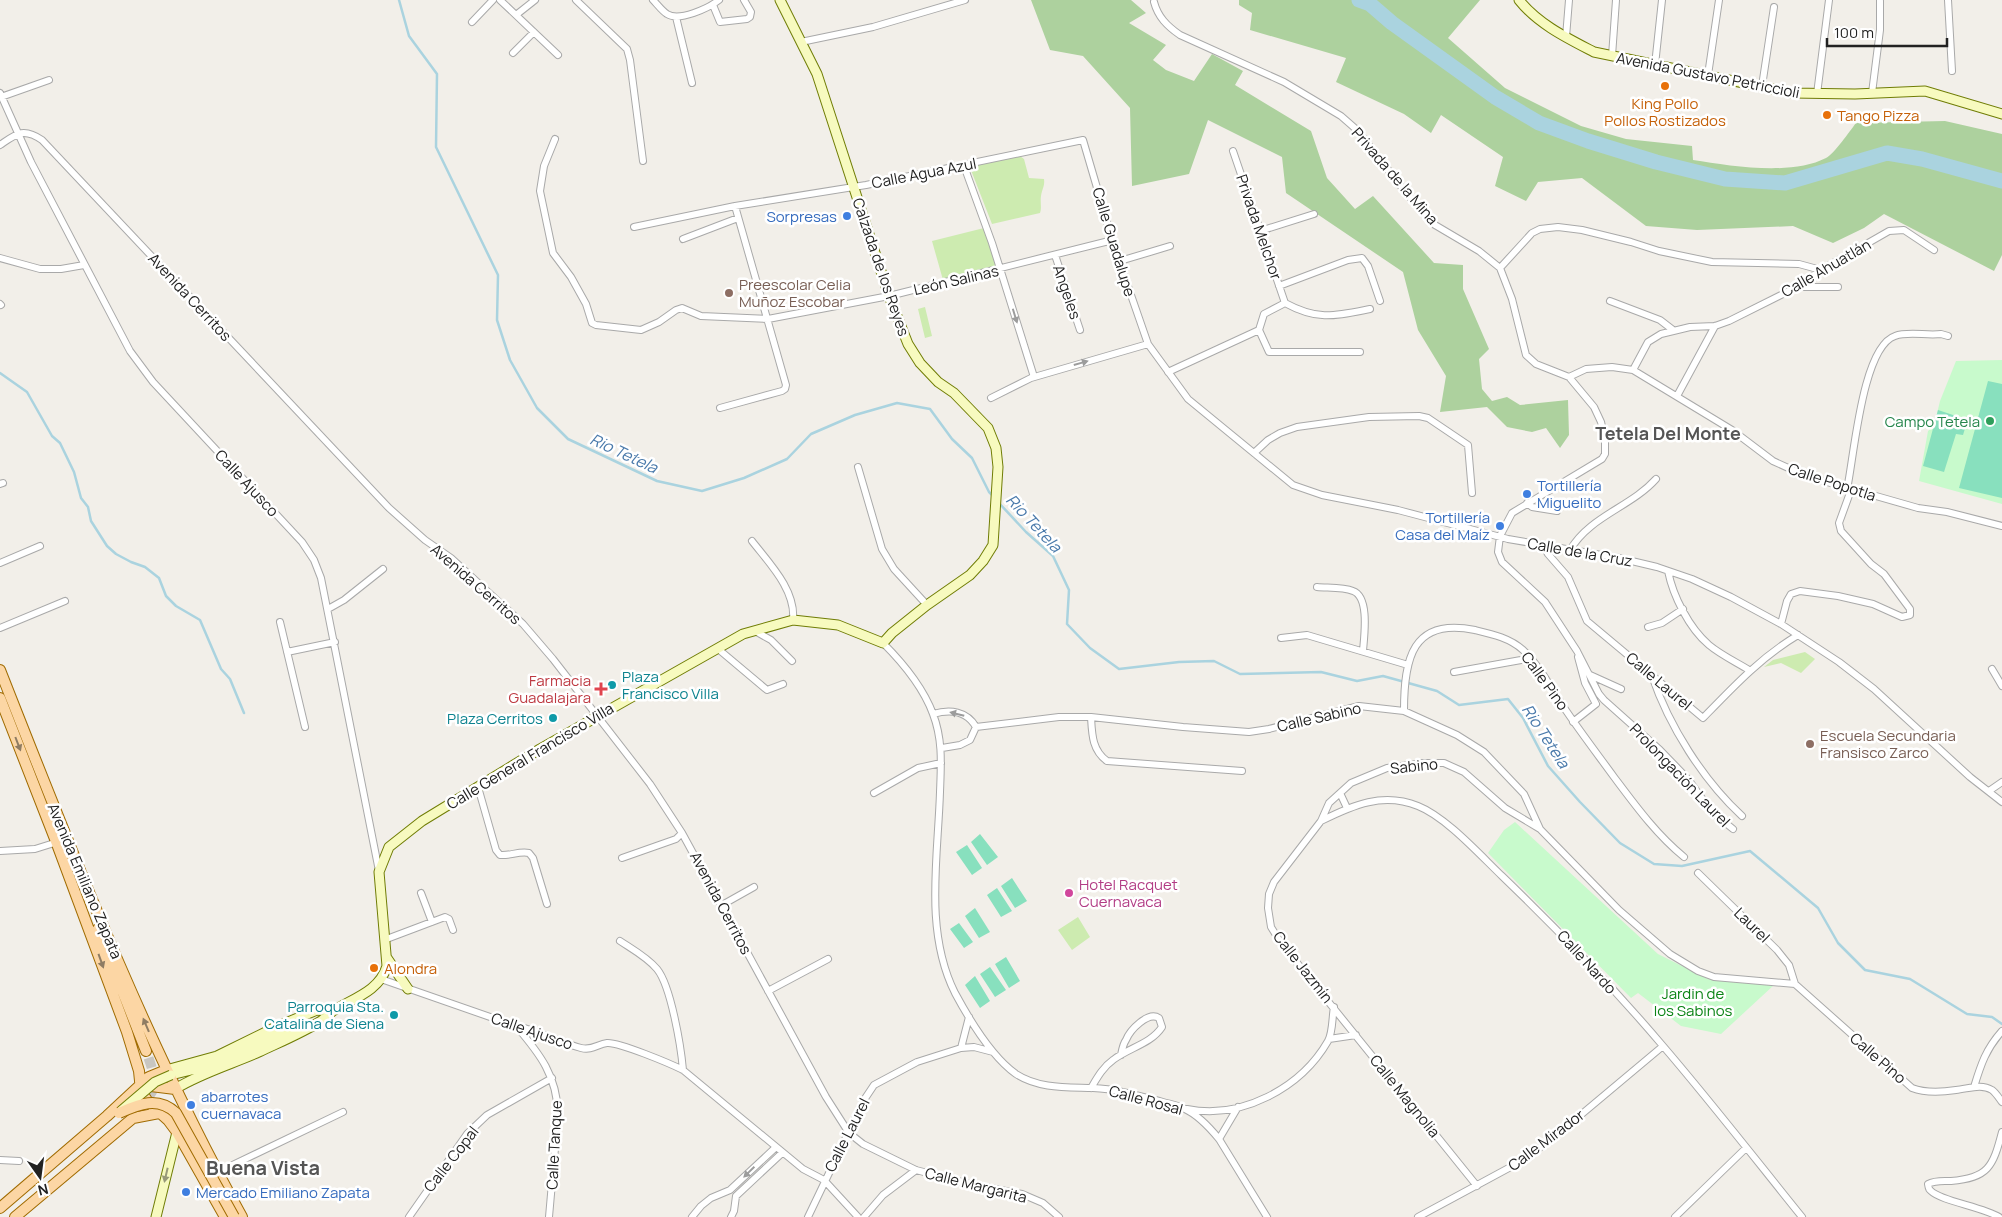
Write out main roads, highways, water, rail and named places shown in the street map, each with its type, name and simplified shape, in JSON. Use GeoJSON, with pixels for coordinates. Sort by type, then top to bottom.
{"type":"FeatureCollection","features":[{"type":"Feature","properties":{"kind":"main road","name":"Avenida Emiliano Zapata"},"geometry":{"type":"LineString","coordinates":[[0,670],[62,841],[127,1032],[139,1071],[140,1085]]}},
{"type":"Feature","properties":{"kind":"main road","name":"Avenida Emiliano Zapata"},"geometry":{"type":"LineString","coordinates":[[0,698],[62,841],[166,1070],[242,1217]]}},
{"type":"Feature","properties":{"kind":"main road"},"geometry":{"type":"LineString","coordinates":[[62,841],[146,1051]]}},
{"type":"Feature","properties":{"kind":"main road"},"geometry":{"type":"LineString","coordinates":[[5,1217],[122,1111],[140,1085],[149,1077],[166,1070]]}},
{"type":"Feature","properties":{"kind":"main road"},"geometry":{"type":"LineString","coordinates":[[139,1071],[175,1089]]}},
{"type":"Feature","properties":{"kind":"main road"},"geometry":{"type":"LineString","coordinates":[[140,1085],[175,1089]]}},
{"type":"Feature","properties":{"kind":"main road"},"geometry":{"type":"LineString","coordinates":[[140,1085],[144,1097],[168,1120],[177,1132],[226,1216]]}},
{"type":"Feature","properties":{"kind":"main road"},"geometry":{"type":"LineString","coordinates":[[15,1217],[133,1118],[158,1112],[166,1106],[175,1089]]}},
{"type":"Feature","properties":{"kind":"main road"},"geometry":{"type":"LineString","coordinates":[[0,1214],[122,1111],[126,1102],[137,1104],[143,1110],[142,1115]]}},
{"type":"Feature","properties":{"kind":"main road"},"geometry":{"type":"LineString","coordinates":[[0,1208],[122,1111],[142,1103],[159,1102],[176,1112],[226,1216]]}},
{"type":"Feature","properties":{"kind":"main road"},"geometry":{"type":"LineString","coordinates":[[177,1132],[180,1129],[188,1128],[198,1133]]}},
{"type":"Feature","properties":{"kind":"waterway","name":"Rio Tetela"},"geometry":{"type":"LineString","coordinates":[[399,0],[409,36],[437,74],[436,147],[498,275],[497,320],[510,360],[537,408],[568,439],[657,481],[702,491],[744,478],[787,459],[811,434],[855,415],[897,403],[930,409],[952,439],[972,458],[989,492],[994,497]]}},
{"type":"Feature","properties":{"kind":"waterway"},"geometry":{"type":"LineString","coordinates":[[1359,0],[1370,4],[1392,23],[1495,97],[1539,123],[1588,141],[1656,162],[1725,179],[1785,183],[1887,153],[1922,159],[2002,181]]}},
{"type":"Feature","properties":{"kind":"waterway"},"geometry":{"type":"LineString","coordinates":[[0,373],[27,392],[52,436],[60,443],[74,472],[81,498],[88,507],[91,521],[107,546],[116,554],[145,567],[159,578],[166,596],[176,606],[200,620],[221,669],[230,679],[244,713]]}},
{"type":"Feature","properties":{"kind":"waterway","name":"Rio Tetela"},"geometry":{"type":"LineString","coordinates":[[999,503],[1026,532],[1053,556],[1069,590],[1067,624],[1090,648],[1119,669],[1179,662],[1214,661],[1240,674],[1321,672],[1357,681],[1383,676],[1437,691],[1459,705],[1508,699],[1523,718],[1548,766],[1620,843],[1654,864],[1682,866],[1750,851],[1818,908],[1838,943],[1865,970],[1910,979],[1967,1014],[1992,1017],[2002,1024]]}},
{"type":"Feature","properties":{"kind":"tunnel"},"geometry":{"type":"LineString","coordinates":[[127,1116],[145,1101],[153,1088],[153,1074],[146,1051]]}},
{"type":"Feature","properties":{"kind":"place","name":"King Pollo Pollos Rostizados"},"geometry":{"type":"Point","coordinates":[1665,86]}},
{"type":"Feature","properties":{"kind":"place","name":"Tango Pizza"},"geometry":{"type":"Point","coordinates":[1827,115]}},
{"type":"Feature","properties":{"kind":"place","name":"Sorpresas"},"geometry":{"type":"Point","coordinates":[847,216]}},
{"type":"Feature","properties":{"kind":"place","name":"Preescolar Celia Muñoz Escobar"},"geometry":{"type":"Point","coordinates":[729,293]}},
{"type":"Feature","properties":{"kind":"place","name":"Campo Tetela"},"geometry":{"type":"Point","coordinates":[1990,421]}},
{"type":"Feature","properties":{"kind":"place","name":"Tortillería Miguelito"},"geometry":{"type":"Point","coordinates":[1527,494]}},
{"type":"Feature","properties":{"kind":"place","name":"Tortillería Casa del Maíz"},"geometry":{"type":"Point","coordinates":[1500,526]}},
{"type":"Feature","properties":{"kind":"place","name":"Plaza Francisco Villa"},"geometry":{"type":"Point","coordinates":[612,685]}},
{"type":"Feature","properties":{"kind":"place","name":"Farmacia Guadalajara"},"geometry":{"type":"Point","coordinates":[601,689]}},
{"type":"Feature","properties":{"kind":"place","name":"Plaza Cerritos"},"geometry":{"type":"Point","coordinates":[553,718]}},
{"type":"Feature","properties":{"kind":"place","name":"Escuela Secundaria Fransisco Zarco"},"geometry":{"type":"Point","coordinates":[1810,744]}},
{"type":"Feature","properties":{"kind":"place","name":"Hotel Racquet Cuernavaca"},"geometry":{"type":"Point","coordinates":[1069,893]}},
{"type":"Feature","properties":{"kind":"place","name":"Alondra"},"geometry":{"type":"Point","coordinates":[374,968]}},
{"type":"Feature","properties":{"kind":"place","name":"Parroquia Sta. Catalina de Siena"},"geometry":{"type":"Point","coordinates":[394,1015]}},
{"type":"Feature","properties":{"kind":"place","name":"abarrotes cuernavaca"},"geometry":{"type":"Point","coordinates":[191,1105]}},
{"type":"Feature","properties":{"kind":"place","name":"Mercado Emiliano Zapata"},"geometry":{"type":"Point","coordinates":[186,1192]}},
{"type":"Feature","properties":{"kind":"district","name":"Tetela Del Monte"},"geometry":{"type":"Point","coordinates":[1668,433]}},
{"type":"Feature","properties":{"kind":"district","name":"Buena Vista"},"geometry":{"type":"Point","coordinates":[263,1167]}},
{"type":"Feature","properties":{"kind":"park label","name":"Jardin de los Sabinos"},"geometry":{"type":"Point","coordinates":[1693,1002]}}]}
